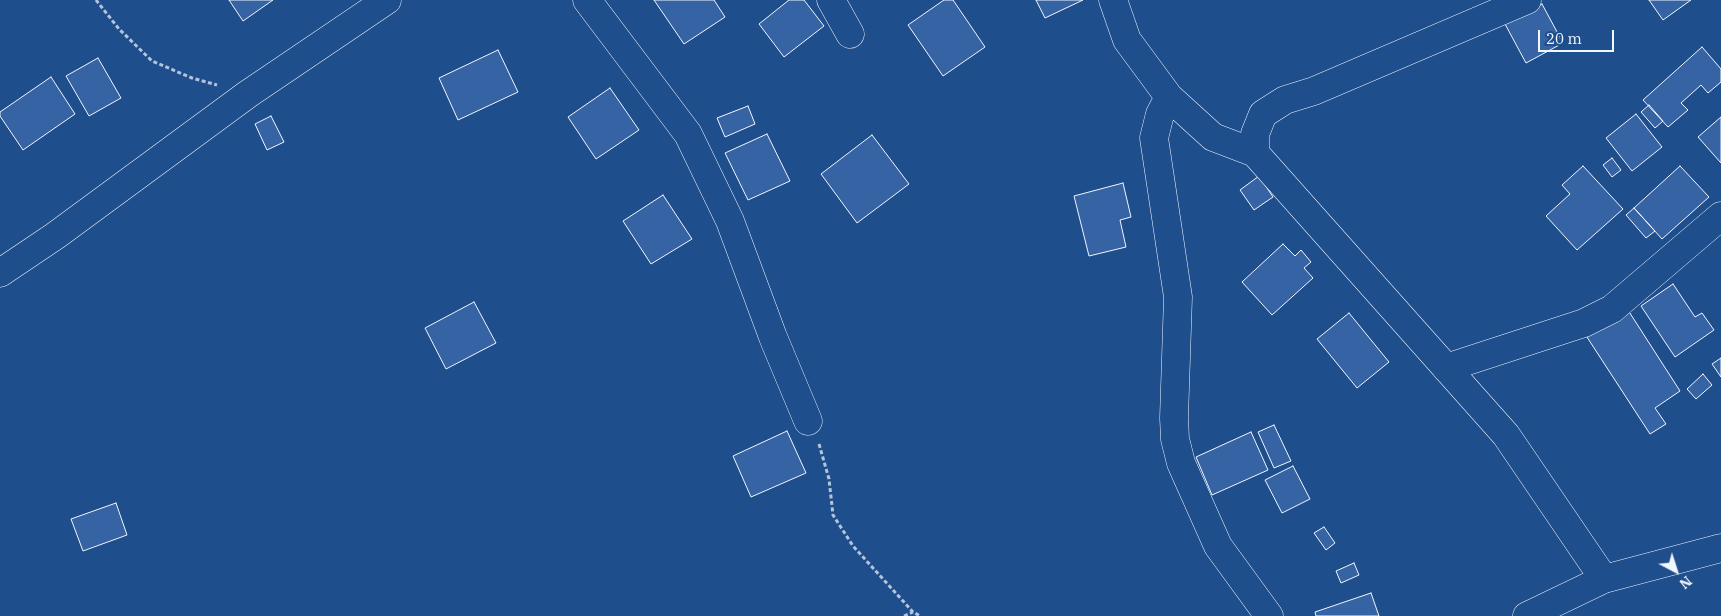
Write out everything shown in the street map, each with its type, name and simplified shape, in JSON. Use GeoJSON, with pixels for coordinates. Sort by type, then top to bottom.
{"type":"FeatureCollection","features":[{"type":"Feature","properties":{"kind":"street"},"geometry":{"type":"LineString","coordinates":[[0,273],[55,236],[248,94],[387,0]]}},
{"type":"Feature","properties":{"kind":"street"},"geometry":{"type":"LineString","coordinates":[[587,0],[688,134],[730,221],[808,421]]}},
{"type":"Feature","properties":{"kind":"street"},"geometry":{"type":"LineString","coordinates":[[831,0],[850,34]]}},
{"type":"Feature","properties":{"kind":"street"},"geometry":{"type":"LineString","coordinates":[[1113,0],[1127,40],[1169,97],[1213,138],[1255,153],[1506,434],[1604,579]]}},
{"type":"Feature","properties":{"kind":"street"},"geometry":{"type":"LineString","coordinates":[[1255,153],[1255,134],[1262,114],[1285,100],[1314,92],[1527,0]]}},
{"type":"Feature","properties":{"kind":"street"},"geometry":{"type":"LineString","coordinates":[[1169,97],[1160,114],[1154,138],[1178,297],[1175,439],[1182,463],[1218,546],[1268,616]]}},
{"type":"Feature","properties":{"kind":"street"},"geometry":{"type":"LineString","coordinates":[[1446,368],[1584,323],[1612,309],[1721,216]]}},
{"type":"Feature","properties":{"kind":"street"},"geometry":{"type":"LineString","coordinates":[[1527,616],[1604,579],[1721,548]]}},
{"type":"Feature","properties":{"kind":"path"},"geometry":{"type":"LineString","coordinates":[[96,0],[119,29],[152,61],[192,78],[248,94]]}},
{"type":"Feature","properties":{"kind":"path"},"geometry":{"type":"LineString","coordinates":[[808,421],[822,453],[829,478],[833,516],[853,546],[913,612],[920,616]]}},
{"type":"Feature","properties":{"kind":"path"},"geometry":{"type":"LineString","coordinates":[[904,616],[913,612]]}},
{"type":"Feature","properties":{"kind":"building"},"geometry":{"type":"Polygon","coordinates":[[[229,0],[273,0],[243,21],[229,0]]]}},
{"type":"Feature","properties":{"kind":"building"},"geometry":{"type":"Polygon","coordinates":[[[654,0],[714,0],[725,17],[684,44],[654,0]]]}},
{"type":"Feature","properties":{"kind":"building"},"geometry":{"type":"Polygon","coordinates":[[[789,0],[804,0],[824,26],[784,57],[759,24],[789,0]]]}},
{"type":"Feature","properties":{"kind":"building"},"geometry":{"type":"Polygon","coordinates":[[[944,0],[953,0],[985,47],[943,76],[908,25],[944,0]]]}},
{"type":"Feature","properties":{"kind":"building"},"geometry":{"type":"Polygon","coordinates":[[[1036,0],[1083,0],[1045,18],[1036,0]]]}},
{"type":"Feature","properties":{"kind":"building"},"geometry":{"type":"Polygon","coordinates":[[[1649,0],[1691,0],[1663,20],[1649,0]]]}},
{"type":"Feature","properties":{"kind":"building"},"geometry":{"type":"Polygon","coordinates":[[[1542,4],[1563,43],[1526,63],[1505,24],[1542,4]]]}},
{"type":"Feature","properties":{"kind":"building"},"geometry":{"type":"Polygon","coordinates":[[[1702,47],[1721,69],[1721,82],[1708,93],[1701,85],[1681,103],[1688,110],[1668,127],[1643,100],[1702,47]]]}},
{"type":"Feature","properties":{"kind":"building"},"geometry":{"type":"Polygon","coordinates":[[[498,50],[518,92],[458,120],[439,78],[498,50]]]}},
{"type":"Feature","properties":{"kind":"building"},"geometry":{"type":"Polygon","coordinates":[[[98,58],[121,98],[89,116],[66,76],[98,58]]]}},
{"type":"Feature","properties":{"kind":"building"},"geometry":{"type":"Polygon","coordinates":[[[51,77],[75,114],[23,150],[0,116],[0,112],[51,77]]]}},
{"type":"Feature","properties":{"kind":"building"},"geometry":{"type":"Polygon","coordinates":[[[610,88],[639,130],[596,159],[568,117],[610,88]]]}},
{"type":"Feature","properties":{"kind":"building"},"geometry":{"type":"Polygon","coordinates":[[[1649,105],[1663,121],[1655,128],[1641,112],[1649,105]]]}},
{"type":"Feature","properties":{"kind":"building"},"geometry":{"type":"Polygon","coordinates":[[[748,106],[755,124],[725,137],[717,118],[748,106]]]}},
{"type":"Feature","properties":{"kind":"building"},"geometry":{"type":"Polygon","coordinates":[[[1636,114],[1662,147],[1632,171],[1606,138],[1636,114]]]}},
{"type":"Feature","properties":{"kind":"building"},"geometry":{"type":"Polygon","coordinates":[[[271,116],[284,142],[267,150],[255,124],[271,116]]]}},
{"type":"Feature","properties":{"kind":"building"},"geometry":{"type":"Polygon","coordinates":[[[1721,117],[1721,163],[1698,137],[1721,117]]]}},
{"type":"Feature","properties":{"kind":"building"},"geometry":{"type":"Polygon","coordinates":[[[767,134],[790,181],[748,200],[725,153],[767,134]]]}},
{"type":"Feature","properties":{"kind":"building"},"geometry":{"type":"Polygon","coordinates":[[[872,135],[909,184],[857,223],[821,174],[872,135]]]}},
{"type":"Feature","properties":{"kind":"building"},"geometry":{"type":"Polygon","coordinates":[[[1612,158],[1621,170],[1612,177],[1603,165],[1612,158]]]}},
{"type":"Feature","properties":{"kind":"building"},"geometry":{"type":"Polygon","coordinates":[[[1583,166],[1623,209],[1577,250],[1546,216],[1570,194],[1562,185],[1583,166]]]}},
{"type":"Feature","properties":{"kind":"building"},"geometry":{"type":"Polygon","coordinates":[[[1680,166],[1709,197],[1662,239],[1634,208],[1680,166]]]}},
{"type":"Feature","properties":{"kind":"building"},"geometry":{"type":"Polygon","coordinates":[[[1259,176],[1273,197],[1254,210],[1240,190],[1259,176]]]}},
{"type":"Feature","properties":{"kind":"building"},"geometry":{"type":"Polygon","coordinates":[[[1123,183],[1131,217],[1120,220],[1126,247],[1089,256],[1074,196],[1123,183]]]}},
{"type":"Feature","properties":{"kind":"building"},"geometry":{"type":"Polygon","coordinates":[[[663,195],[692,239],[651,264],[623,221],[663,195]]]}},
{"type":"Feature","properties":{"kind":"building"},"geometry":{"type":"Polygon","coordinates":[[[1634,208],[1655,231],[1646,238],[1626,215],[1634,208]]]}},
{"type":"Feature","properties":{"kind":"building"},"geometry":{"type":"Polygon","coordinates":[[[1283,244],[1295,256],[1301,250],[1311,262],[1304,268],[1313,278],[1272,315],[1242,282],[1283,244]]]}},
{"type":"Feature","properties":{"kind":"building"},"geometry":{"type":"Polygon","coordinates":[[[1673,284],[1695,317],[1702,313],[1714,330],[1675,357],[1641,306],[1673,284]]]}},
{"type":"Feature","properties":{"kind":"building"},"geometry":{"type":"Polygon","coordinates":[[[474,302],[496,343],[446,369],[425,328],[474,302]]]}},
{"type":"Feature","properties":{"kind":"building"},"geometry":{"type":"Polygon","coordinates":[[[1626,307],[1680,391],[1655,408],[1666,424],[1650,434],[1585,334],[1626,307]]]}},
{"type":"Feature","properties":{"kind":"building"},"geometry":{"type":"Polygon","coordinates":[[[1349,313],[1389,362],[1357,388],[1317,339],[1349,313]]]}},
{"type":"Feature","properties":{"kind":"building"},"geometry":{"type":"Polygon","coordinates":[[[1721,358],[1721,377],[1712,364],[1721,358]]]}},
{"type":"Feature","properties":{"kind":"building"},"geometry":{"type":"Polygon","coordinates":[[[1703,374],[1712,385],[1696,399],[1687,389],[1703,374]]]}},
{"type":"Feature","properties":{"kind":"building"},"geometry":{"type":"Polygon","coordinates":[[[1274,425],[1291,461],[1274,468],[1258,432],[1274,425]]]}},
{"type":"Feature","properties":{"kind":"building"},"geometry":{"type":"Polygon","coordinates":[[[787,431],[806,473],[751,497],[733,456],[787,431]]]}},
{"type":"Feature","properties":{"kind":"building"},"geometry":{"type":"Polygon","coordinates":[[[1251,432],[1268,470],[1212,495],[1196,457],[1251,432]]]}},
{"type":"Feature","properties":{"kind":"building"},"geometry":{"type":"Polygon","coordinates":[[[1293,466],[1310,499],[1282,513],[1265,480],[1293,466]]]}},
{"type":"Feature","properties":{"kind":"building"},"geometry":{"type":"Polygon","coordinates":[[[116,503],[127,535],[83,551],[71,519],[116,503]]]}},
{"type":"Feature","properties":{"kind":"building"},"geometry":{"type":"Polygon","coordinates":[[[1324,527],[1335,543],[1326,550],[1314,533],[1324,527]]]}},
{"type":"Feature","properties":{"kind":"building"},"geometry":{"type":"Polygon","coordinates":[[[1354,563],[1359,575],[1341,583],[1336,571],[1354,563]]]}},
{"type":"Feature","properties":{"kind":"building"},"geometry":{"type":"Polygon","coordinates":[[[1371,593],[1379,616],[1316,616],[1315,612],[1371,593]]]}}]}
